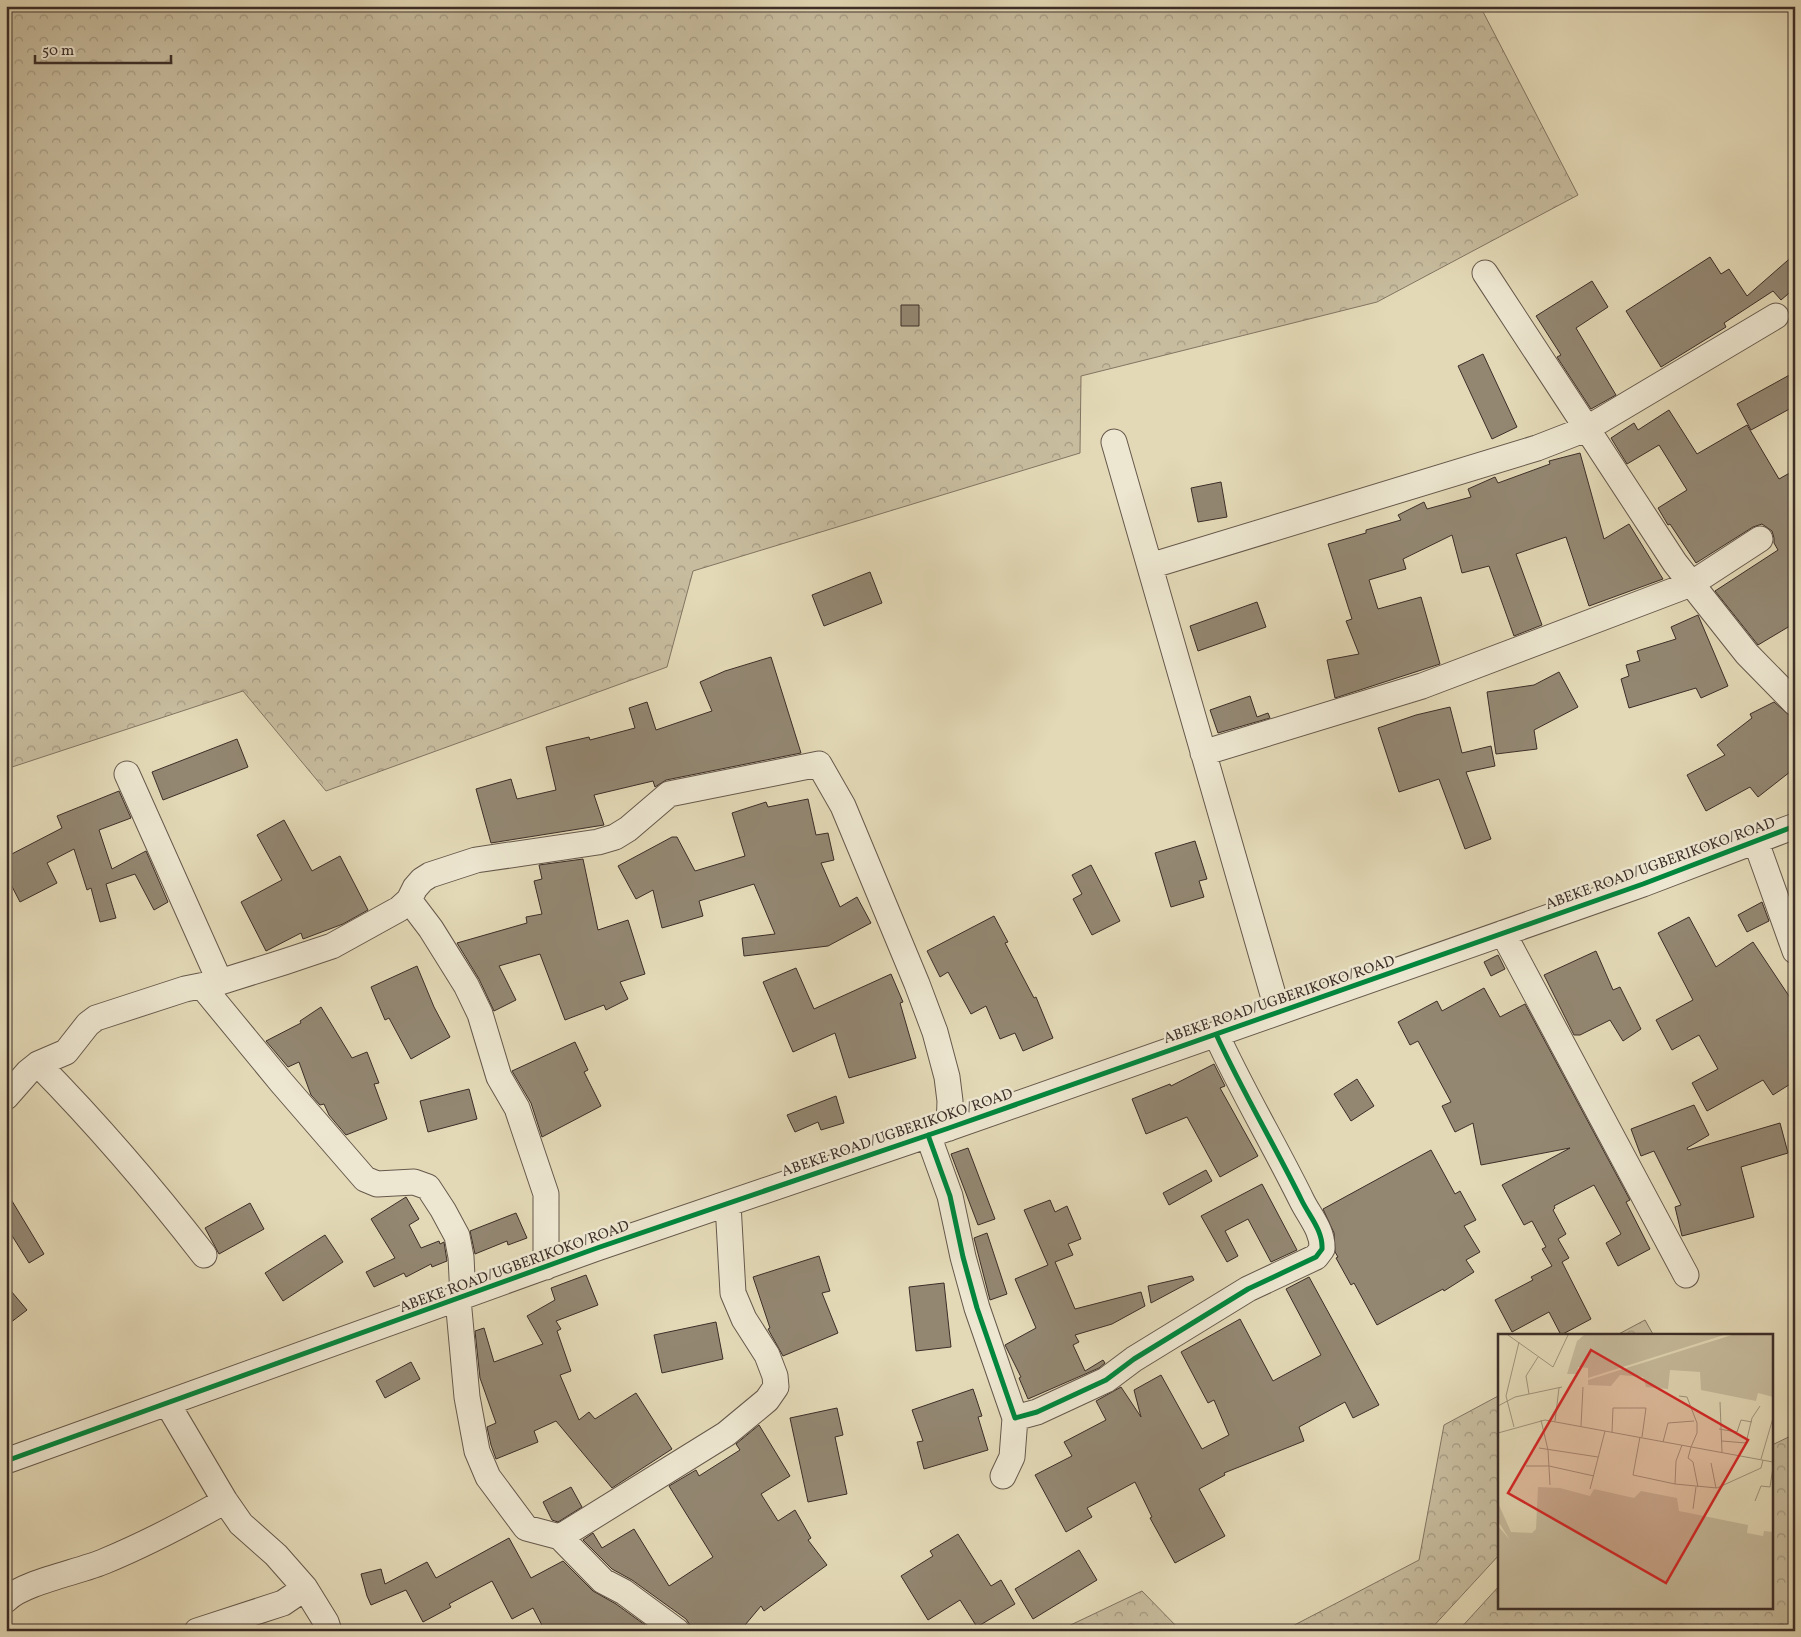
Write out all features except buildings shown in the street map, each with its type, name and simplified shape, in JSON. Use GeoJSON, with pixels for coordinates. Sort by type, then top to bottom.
{"type":"FeatureCollection","features":[{"type":"Feature","properties":{"kind":"street"},"geometry":{"type":"LineString","coordinates":[[1484,273],[1674,563],[1747,654],[1795,703]]}},
{"type":"Feature","properties":{"kind":"street"},"geometry":{"type":"LineString","coordinates":[[1150,566],[1537,448],[1586,429],[1776,316]]}},
{"type":"Feature","properties":{"kind":"street"},"geometry":{"type":"LineString","coordinates":[[1114,442],[1278,1012]]}},
{"type":"Feature","properties":{"kind":"street"},"geometry":{"type":"LineString","coordinates":[[1204,753],[1422,686],[1691,584],[1760,539]]}},
{"type":"Feature","properties":{"kind":"street"},"geometry":{"type":"LineString","coordinates":[[6,1097],[28,1072],[38,1064],[66,1052],[88,1024],[96,1018],[185,989],[211,984],[332,946],[399,909],[409,900],[415,888],[422,880],[430,875],[476,860],[598,842],[615,837],[628,829],[670,794],[819,764],[843,806],[918,984],[935,1032],[947,1077],[950,1101],[938,1132],[950,1196],[963,1257],[977,1308],[1015,1418],[1012,1457],[1003,1476]]}},
{"type":"Feature","properties":{"kind":"street"},"geometry":{"type":"LineString","coordinates":[[127,774],[211,984],[281,1082],[365,1179],[377,1184],[414,1182],[428,1187],[443,1210],[456,1236],[462,1256],[460,1298],[467,1397],[477,1451],[488,1477],[526,1528],[560,1537],[603,1580],[632,1598],[676,1631]]}},
{"type":"Feature","properties":{"kind":"street","name":"ABEKE ROAD/UGBERIKOKO/ROAD"},"geometry":{"type":"LineString","coordinates":[[6,1461],[546,1267],[938,1132],[1644,884],[1795,826]]}},
{"type":"Feature","properties":{"kind":"street"},"geometry":{"type":"LineString","coordinates":[[1756,842],[1795,951]]}},
{"type":"Feature","properties":{"kind":"street"},"geometry":{"type":"LineString","coordinates":[[409,900],[466,985],[480,1014],[499,1077],[517,1108],[546,1194],[546,1267]]}},
{"type":"Feature","properties":{"kind":"street"},"geometry":{"type":"LineString","coordinates":[[1504,933],[1686,1275]]}},
{"type":"Feature","properties":{"kind":"street"},"geometry":{"type":"LineString","coordinates":[[1015,1418],[1037,1412],[1106,1380],[1134,1359],[1248,1289],[1316,1257],[1322,1249],[1320,1232],[1234,1074],[1216,1034]]}},
{"type":"Feature","properties":{"kind":"street"},"geometry":{"type":"LineString","coordinates":[[38,1064],[86,1113],[168,1209],[204,1255]]}},
{"type":"Feature","properties":{"kind":"street"},"geometry":{"type":"LineString","coordinates":[[560,1537],[726,1434],[768,1400],[776,1387],[775,1376],[768,1356],[744,1319],[733,1293],[728,1204]]}},
{"type":"Feature","properties":{"kind":"street"},"geometry":{"type":"LineString","coordinates":[[167,1403],[225,1501],[241,1524],[276,1555],[304,1588],[326,1622],[329,1631]]}},
{"type":"Feature","properties":{"kind":"street"},"geometry":{"type":"LineString","coordinates":[[6,1600],[11,1594],[29,1586],[105,1561],[188,1522],[225,1501]]}},
{"type":"Feature","properties":{"kind":"street"},"geometry":{"type":"LineString","coordinates":[[197,1631],[283,1603],[304,1588]]}},
{"type":"Feature","properties":{"kind":"green space"},"geometry":{"type":"Polygon","coordinates":[[[6,6],[1480,6],[1578,195],[1377,302],[1081,376],[1080,453],[693,571],[667,667],[326,791],[243,691],[6,769],[6,6]]]}},
{"type":"Feature","properties":{"kind":"green space"},"geometry":{"type":"Polygon","coordinates":[[[1645,1320],[1653,1334],[1619,1334],[1645,1320]]]}},
{"type":"Feature","properties":{"kind":"green space"},"geometry":{"type":"Polygon","coordinates":[[[1498,1396],[1498,1556],[1429,1631],[1283,1631],[1419,1560],[1444,1425],[1498,1396]]]}},
{"type":"Feature","properties":{"kind":"green space"},"geometry":{"type":"Polygon","coordinates":[[[1795,1434],[1795,1631],[1458,1631],[1498,1587],[1498,1610],[1774,1610],[1774,1444],[1795,1434]]]}},
{"type":"Feature","properties":{"kind":"green space"},"geometry":{"type":"Polygon","coordinates":[[[1142,1591],[1181,1631],[1058,1631],[1142,1591]]]}},
{"type":"Feature","properties":{"kind":"cycle path"},"geometry":{"type":"LineString","coordinates":[[6,1461],[597,1248],[949,1128],[1643,884],[1795,826]]}},
{"type":"Feature","properties":{"kind":"cycle path"},"geometry":{"type":"LineString","coordinates":[[928,1135],[950,1196],[963,1257],[977,1308],[1015,1418],[1037,1412],[1106,1380],[1134,1359],[1248,1289],[1316,1257],[1322,1249],[1322,1242],[1315,1224],[1247,1097],[1216,1034]]}}]}
